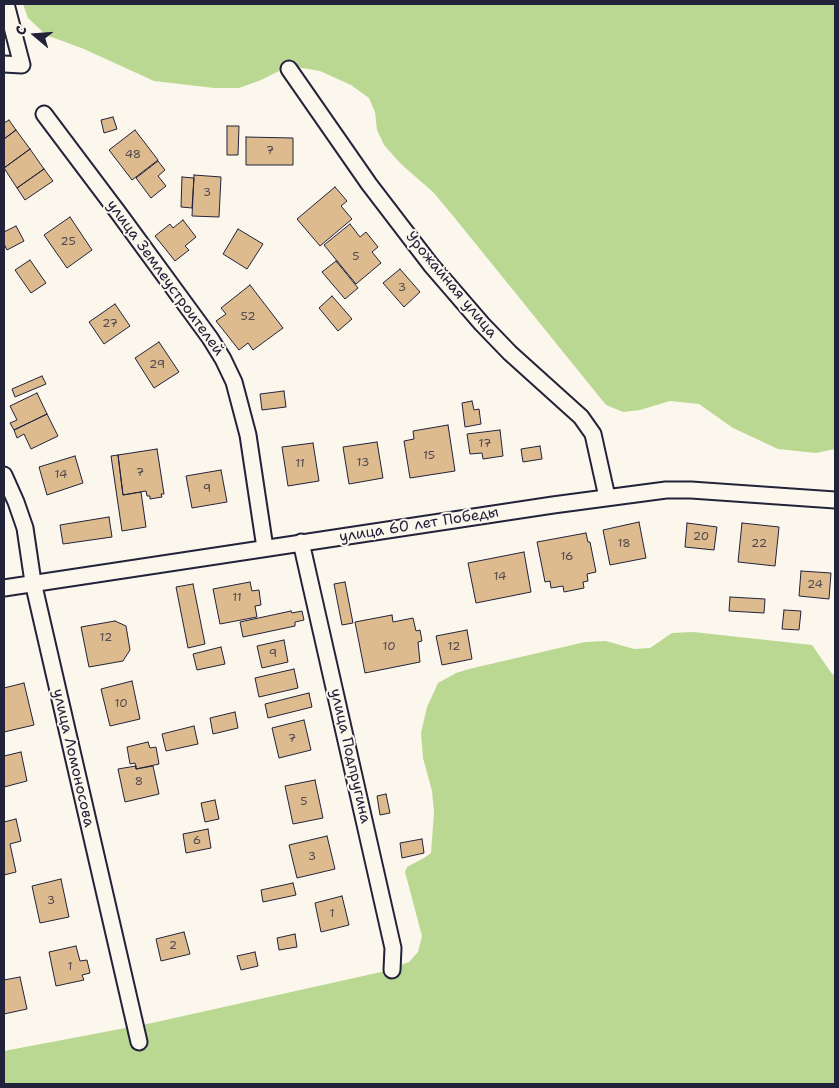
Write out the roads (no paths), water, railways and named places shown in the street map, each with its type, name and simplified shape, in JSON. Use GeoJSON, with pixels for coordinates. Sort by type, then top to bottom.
{"type":"FeatureCollection","features":[{"type":"Feature","properties":{"kind":"street"},"geometry":{"type":"LineString","coordinates":[[4,64],[22,65],[6,4]]}},
{"type":"Feature","properties":{"kind":"street","name":"Урожайная улица"},"geometry":{"type":"LineString","coordinates":[[289,69],[369,184],[431,265],[510,353],[581,417],[593,434],[607,497]]}},
{"type":"Feature","properties":{"kind":"street","name":"улица Землеустроителей"},"geometry":{"type":"LineString","coordinates":[[44,114],[126,222],[223,359],[234,382],[248,435],[265,548]]}},
{"type":"Feature","properties":{"kind":"street","name":"улица Ломоносова"},"geometry":{"type":"LineString","coordinates":[[4,475],[25,528],[33,582],[139,1042]]}},
{"type":"Feature","properties":{"kind":"street","name":"улица 60 лет Победы"},"geometry":{"type":"LineString","coordinates":[[4,588],[301,542],[666,490],[835,500]]}},
{"type":"Feature","properties":{"kind":"street","name":"улица Подпругина"},"geometry":{"type":"LineString","coordinates":[[301,542],[393,948],[392,970]]}}]}
